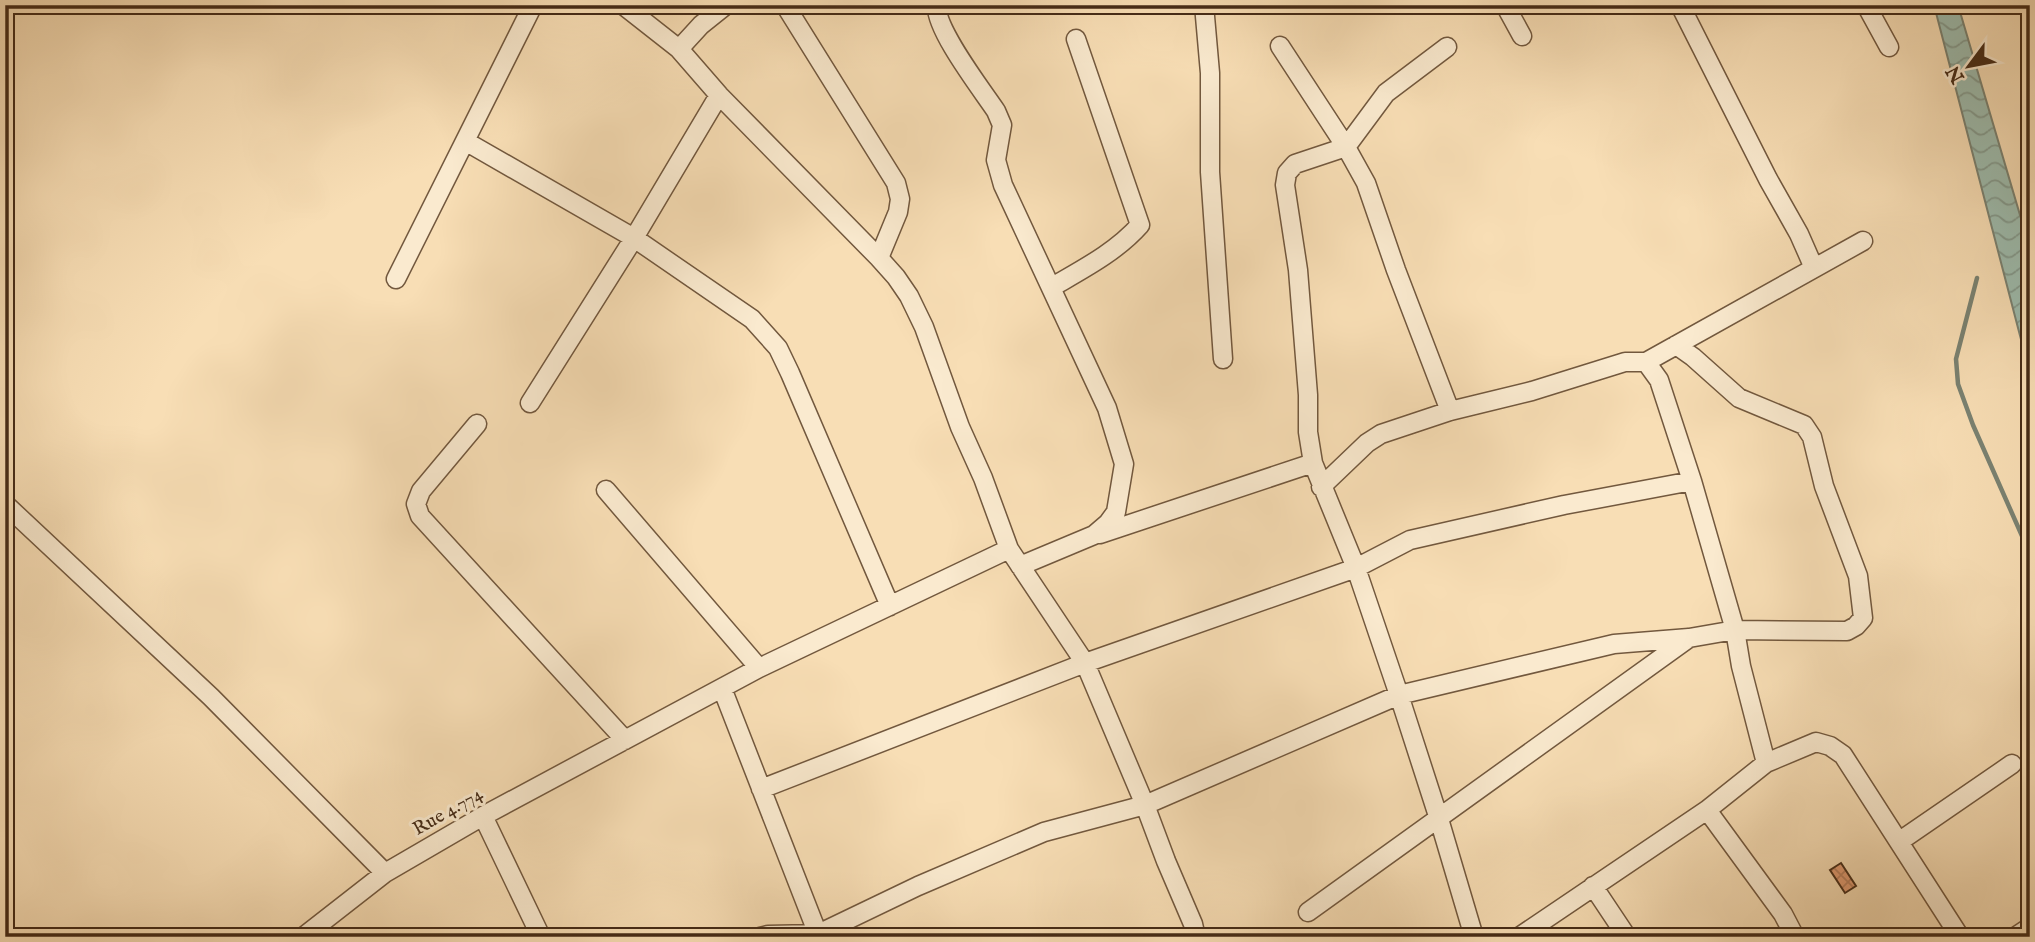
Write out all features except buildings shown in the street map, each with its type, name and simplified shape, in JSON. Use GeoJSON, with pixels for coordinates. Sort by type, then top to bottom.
{"type":"FeatureCollection","features":[{"type":"Feature","properties":{"kind":"street"},"geometry":{"type":"LineString","coordinates":[[396,279],[533,5]]}},
{"type":"Feature","properties":{"kind":"street"},"geometry":{"type":"LineString","coordinates":[[623,5],[679,49],[719,95],[879,258],[909,296],[924,327],[960,428],[983,478],[1009,549],[1085,663],[1145,805],[1196,937]]}},
{"type":"Feature","properties":{"kind":"street"},"geometry":{"type":"LineString","coordinates":[[679,49],[726,5]]}},
{"type":"Feature","properties":{"kind":"street"},"geometry":{"type":"LineString","coordinates":[[785,5],[896,183],[900,199],[898,212],[879,258]]}},
{"type":"Feature","properties":{"kind":"street"},"geometry":{"type":"LineString","coordinates":[[937,5],[936,12],[944,33],[996,111],[1002,125],[996,160],[1003,185],[1107,408],[1124,464],[1116,512],[1094,536]]}},
{"type":"Feature","properties":{"kind":"street"},"geometry":{"type":"LineString","coordinates":[[1204,5],[1210,73],[1210,172],[1223,359]]}},
{"type":"Feature","properties":{"kind":"street"},"geometry":{"type":"LineString","coordinates":[[1505,5],[1522,36]]}},
{"type":"Feature","properties":{"kind":"street"},"geometry":{"type":"LineString","coordinates":[[1680,5],[1814,268]]}},
{"type":"Feature","properties":{"kind":"street"},"geometry":{"type":"LineString","coordinates":[[1867,5],[1889,47]]}},
{"type":"Feature","properties":{"kind":"street"},"geometry":{"type":"LineString","coordinates":[[1052,287],[1108,254],[1140,225],[1076,38]]}},
{"type":"Feature","properties":{"kind":"street"},"geometry":{"type":"LineString","coordinates":[[1280,46],[1346,147],[1366,183],[1450,411]]}},
{"type":"Feature","properties":{"kind":"street"},"geometry":{"type":"LineString","coordinates":[[1447,47],[1386,93],[1346,147],[1295,164],[1287,173],[1285,185],[1298,270],[1308,395],[1308,432],[1313,463],[1356,568],[1439,819],[1474,937]]}},
{"type":"Feature","properties":{"kind":"street"},"geometry":{"type":"LineString","coordinates":[[530,403],[634,238],[719,95]]}},
{"type":"Feature","properties":{"kind":"street"},"geometry":{"type":"LineString","coordinates":[[465,141],[634,238],[752,319],[778,348],[890,606]]}},
{"type":"Feature","properties":{"kind":"street"},"geometry":{"type":"LineString","coordinates":[[1321,487],[1367,443],[1381,434],[1450,411],[1532,391],[1625,362],[1646,362],[1863,241]]}},
{"type":"Feature","properties":{"kind":"street"},"geometry":{"type":"LineString","coordinates":[[760,937],[818,935],[918,887],[1044,832],[1145,805],[1399,695],[1614,644],[1689,638],[1735,630],[1847,631],[1856,626],[1863,618],[1858,576],[1824,486],[1812,437],[1804,425],[1739,398],[1676,345]]}},
{"type":"Feature","properties":{"kind":"street"},"geometry":{"type":"LineString","coordinates":[[1646,362],[1659,380],[1692,481],[1735,630],[1741,666],[1766,763]]}},
{"type":"Feature","properties":{"kind":"street"},"geometry":{"type":"LineString","coordinates":[[477,424],[421,491],[416,504],[420,516],[625,740]]}},
{"type":"Feature","properties":{"kind":"street"},"geometry":{"type":"LineString","coordinates":[[1020,566],[1094,536],[1313,463]]}},
{"type":"Feature","properties":{"kind":"street"},"geometry":{"type":"LineString","coordinates":[[761,789],[1085,663],[1356,568],[1410,540],[1564,505],[1692,481]]}},
{"type":"Feature","properties":{"kind":"street"},"geometry":{"type":"LineString","coordinates":[[606,491],[759,668]]}},
{"type":"Feature","properties":{"kind":"street"},"geometry":{"type":"LineString","coordinates":[[5,504],[211,697],[385,873]]}},
{"type":"Feature","properties":{"kind":"street","name":"Rue 4.774"},"geometry":{"type":"LineString","coordinates":[[303,937],[385,873],[483,816],[759,668],[1009,549]]}},
{"type":"Feature","properties":{"kind":"street"},"geometry":{"type":"LineString","coordinates":[[1308,912],[1689,638]]}},
{"type":"Feature","properties":{"kind":"street"},"geometry":{"type":"LineString","coordinates":[[722,688],[818,935]]}},
{"type":"Feature","properties":{"kind":"street"},"geometry":{"type":"LineString","coordinates":[[1519,937],[1707,810],[1766,763],[1816,743],[1830,746],[1843,755],[1960,937]]}},
{"type":"Feature","properties":{"kind":"street"},"geometry":{"type":"LineString","coordinates":[[1900,841],[2012,764]]}},
{"type":"Feature","properties":{"kind":"street"},"geometry":{"type":"LineString","coordinates":[[1707,810],[1783,914],[1795,937]]}},
{"type":"Feature","properties":{"kind":"street"},"geometry":{"type":"LineString","coordinates":[[483,816],[541,937]]}},
{"type":"Feature","properties":{"kind":"street"},"geometry":{"type":"LineString","coordinates":[[1593,886],[1627,937]]}},
{"type":"Feature","properties":{"kind":"street"},"geometry":{"type":"LineString","coordinates":[[2015,937],[2030,927]]}},
{"type":"Feature","properties":{"kind":"water"},"geometry":{"type":"Polygon","coordinates":[[[1934,5],[1958,5],[2030,249],[2030,374],[1934,5]]]}},
{"type":"Feature","properties":{"kind":"waterway"},"geometry":{"type":"LineString","coordinates":[[1977,278],[1956,359],[1958,384],[1973,425],[2030,554]]}}]}
